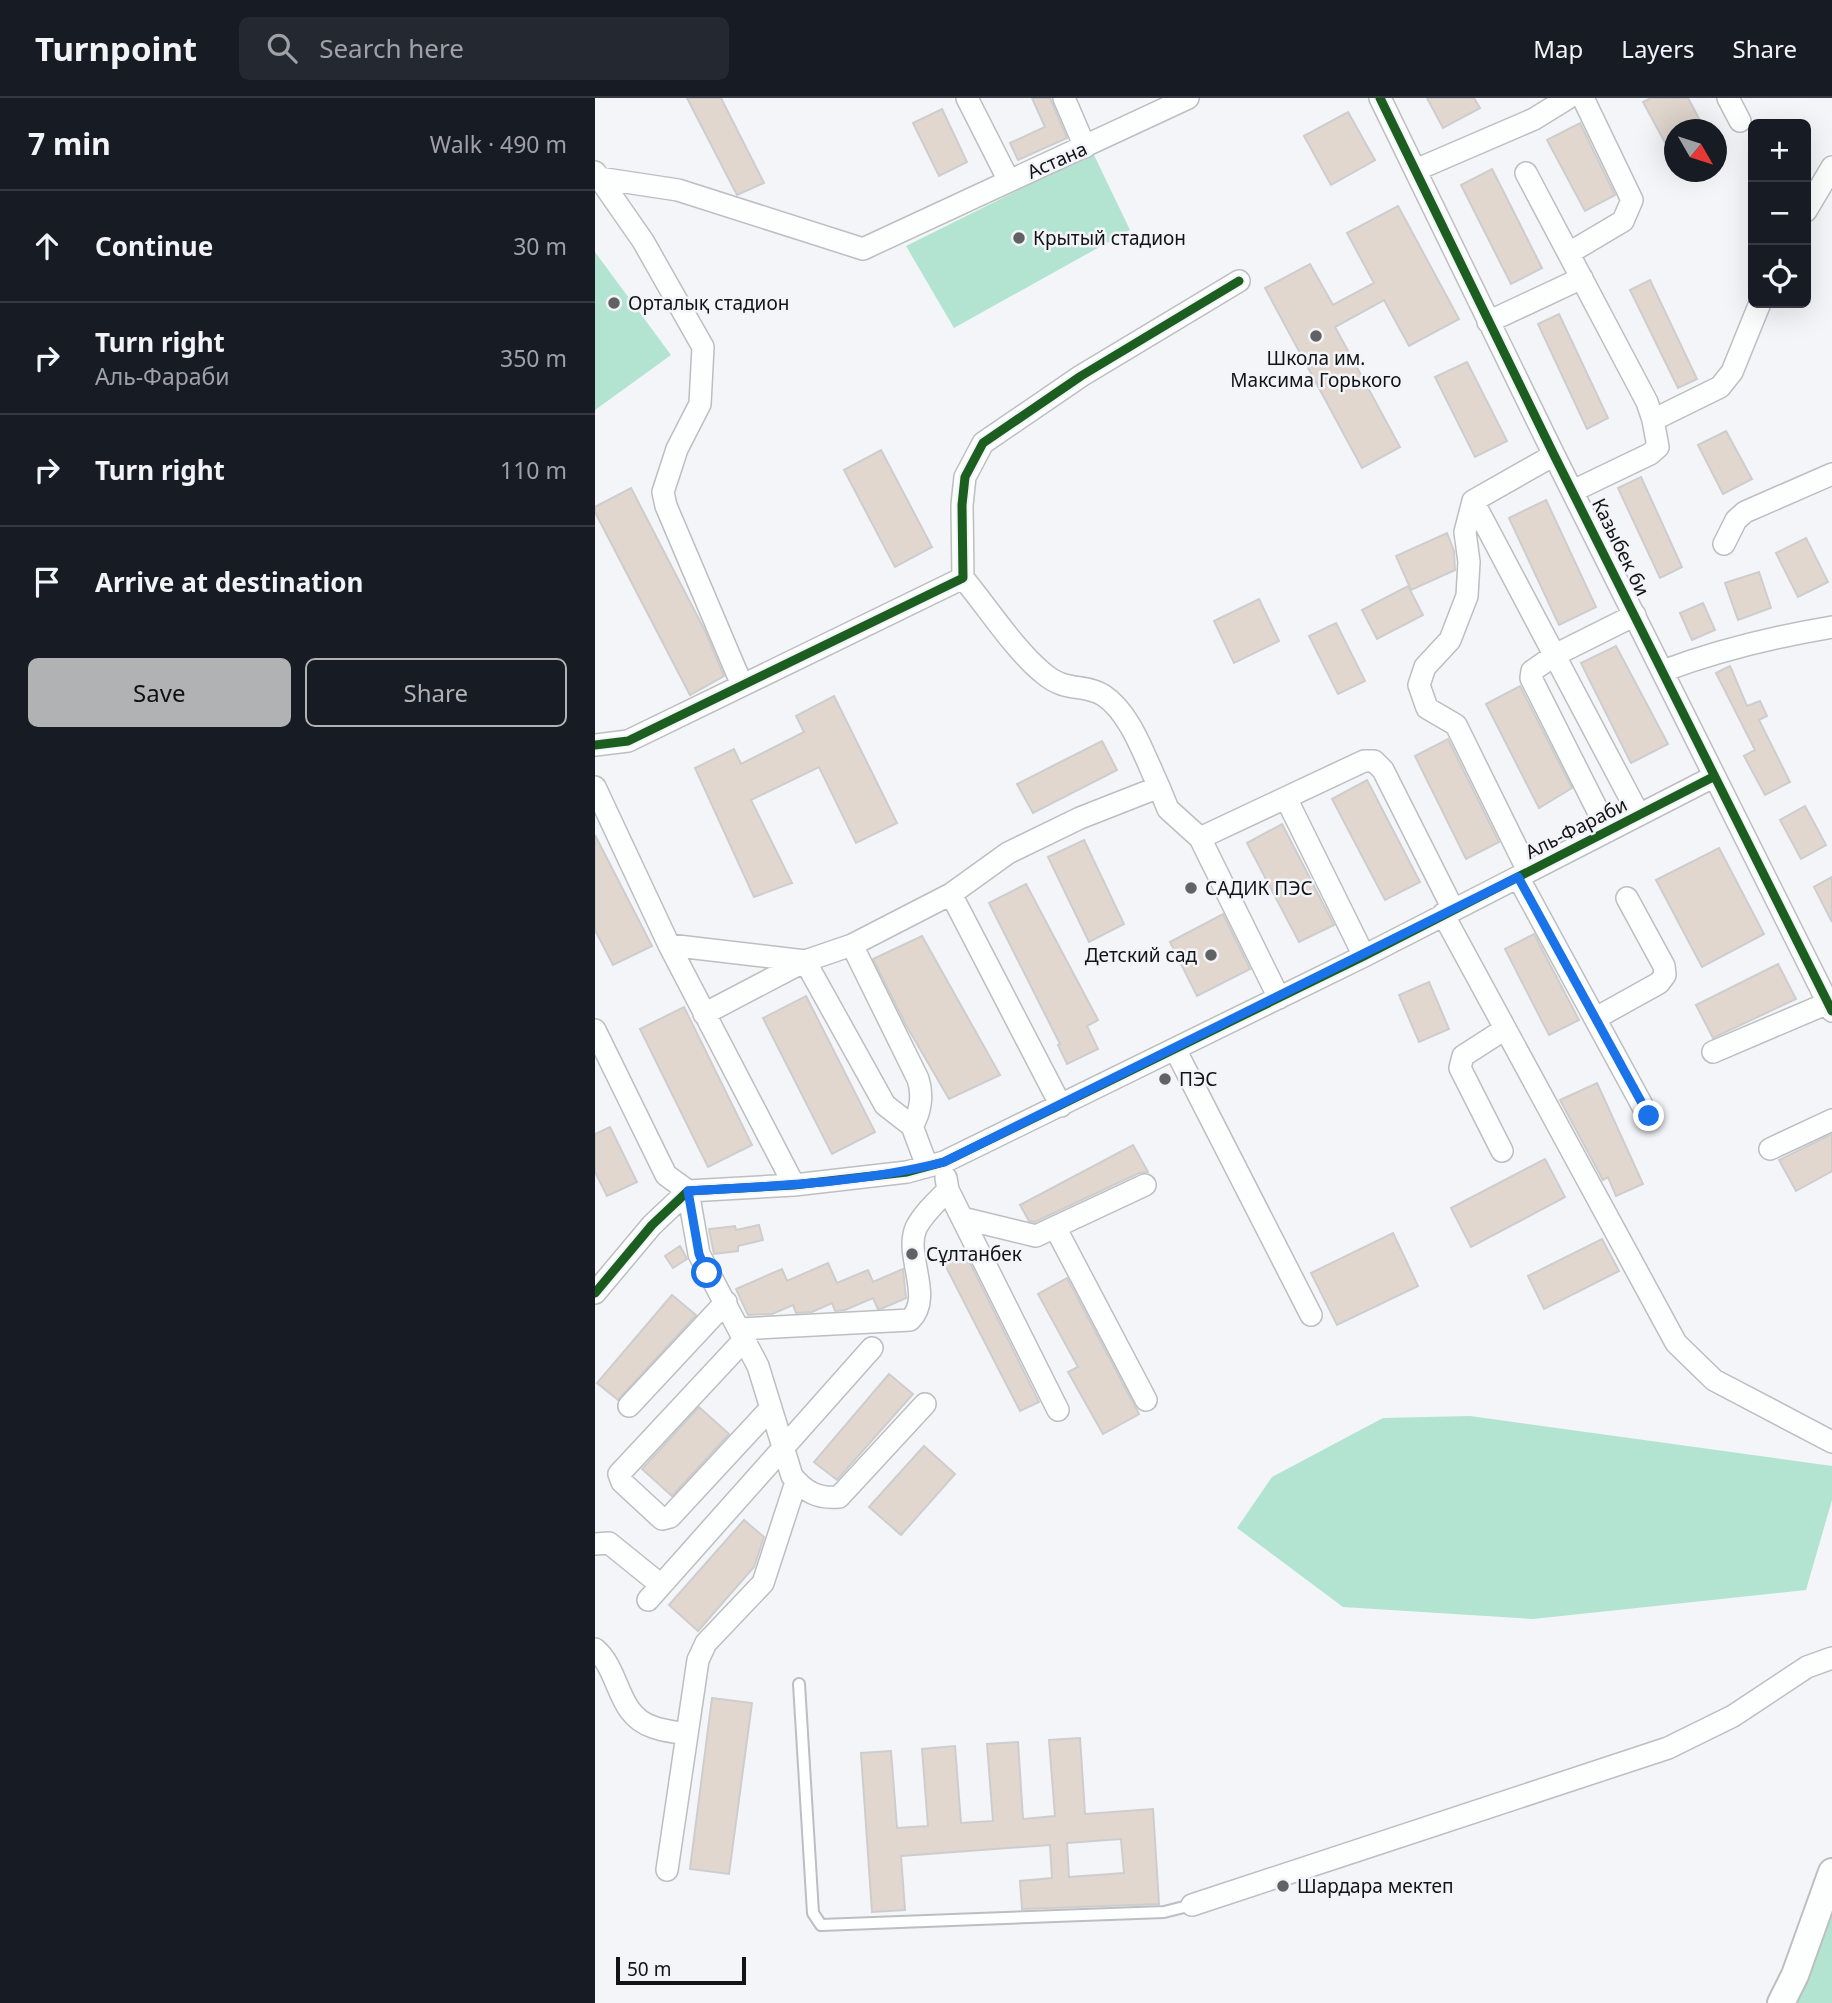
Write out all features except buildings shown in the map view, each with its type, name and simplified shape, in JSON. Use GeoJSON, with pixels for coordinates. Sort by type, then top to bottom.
{"type":"FeatureCollection","features":[{"type":"Feature","properties":{"kind":"street","name":"Астана"},"geometry":{"type":"LineString","coordinates":[[967,98],[1009,181],[1085,147],[1163,103],[1188,98]]}},
{"type":"Feature","properties":{"kind":"street"},"geometry":{"type":"LineString","coordinates":[[1064,98],[1085,147]]}},
{"type":"Feature","properties":{"kind":"street","name":"Казыбек би"},"geometry":{"type":"LineString","coordinates":[[1380,98],[1418,169],[1488,322],[1663,671],[1713,777],[1830,1007]]}},
{"type":"Feature","properties":{"kind":"street"},"geometry":{"type":"LineString","coordinates":[[1418,169],[1534,120],[1568,98]]}},
{"type":"Feature","properties":{"kind":"street"},"geometry":{"type":"LineString","coordinates":[[1569,253],[1623,221],[1632,200],[1583,98]]}},
{"type":"Feature","properties":{"kind":"street"},"geometry":{"type":"LineString","coordinates":[[1728,98],[1740,121]]}},
{"type":"Feature","properties":{"kind":"street"},"geometry":{"type":"LineString","coordinates":[[1811,203],[1832,167]]}},
{"type":"Feature","properties":{"kind":"street"},"geometry":{"type":"LineString","coordinates":[[1526,173],[1647,402],[1658,447],[1650,454],[1573,491]]}},
{"type":"Feature","properties":{"kind":"street"},"geometry":{"type":"LineString","coordinates":[[597,175],[678,190],[863,249],[1009,181]]}},
{"type":"Feature","properties":{"kind":"street"},"geometry":{"type":"LineString","coordinates":[[597,175],[643,241],[703,347],[700,404],[677,449],[663,492],[666,506],[742,685]]}},
{"type":"Feature","properties":{"kind":"street"},"geometry":{"type":"LineString","coordinates":[[1488,322],[1582,278]]}},
{"type":"Feature","properties":{"kind":"street"},"geometry":{"type":"LineString","coordinates":[[1238,281],[1070,383],[983,443],[965,477],[962,505],[963,578],[1040,671],[1067,688],[1102,695],[1117,709],[1136,738],[1168,809],[1200,838],[1279,998]]}},
{"type":"Feature","properties":{"kind":"street"},"geometry":{"type":"LineString","coordinates":[[1653,420],[1720,387],[1732,372],[1758,308]]}},
{"type":"Feature","properties":{"kind":"street"},"geometry":{"type":"LineString","coordinates":[[1554,455],[1473,502],[1465,532],[1469,562],[1467,596],[1450,640],[1425,667],[1419,685],[1427,708],[1456,725],[1523,874],[1649,1116]]}},
{"type":"Feature","properties":{"kind":"street"},"geometry":{"type":"LineString","coordinates":[[1724,544],[1735,520],[1745,512],[1832,474]]}},
{"type":"Feature","properties":{"kind":"street"},"geometry":{"type":"LineString","coordinates":[[1473,502],[1639,815]]}},
{"type":"Feature","properties":{"kind":"street"},"geometry":{"type":"LineString","coordinates":[[595,745],[628,741],[963,578]]}},
{"type":"Feature","properties":{"kind":"street"},"geometry":{"type":"LineString","coordinates":[[1608,831],[1531,678],[1537,664],[1635,615]]}},
{"type":"Feature","properties":{"kind":"street"},"geometry":{"type":"LineString","coordinates":[[1663,671],[1757,640],[1832,627]]}},
{"type":"Feature","properties":{"kind":"street"},"geometry":{"type":"LineString","coordinates":[[1200,838],[1364,761],[1374,761],[1383,770],[1505,1029],[1676,1343],[1714,1380],[1832,1442]]}},
{"type":"Feature","properties":{"kind":"street","name":"Аль-Фараби"},"geometry":{"type":"LineString","coordinates":[[688,1191],[794,1185],[907,1172],[935,1164],[1062,1106],[1364,956],[1713,777]]}},
{"type":"Feature","properties":{"kind":"street"},"geometry":{"type":"LineString","coordinates":[[595,787],[669,946],[794,1185]]}},
{"type":"Feature","properties":{"kind":"street"},"geometry":{"type":"LineString","coordinates":[[704,1014],[805,961],[852,945],[951,894],[1008,853],[1080,818],[1159,787]]}},
{"type":"Feature","properties":{"kind":"street"},"geometry":{"type":"LineString","coordinates":[[1286,798],[1364,956]]}},
{"type":"Feature","properties":{"kind":"street"},"geometry":{"type":"LineString","coordinates":[[951,894],[1062,1106]]}},
{"type":"Feature","properties":{"kind":"street"},"geometry":{"type":"LineString","coordinates":[[1596,1018],[1659,983],[1665,975],[1664,966],[1627,898]]}},
{"type":"Feature","properties":{"kind":"street"},"geometry":{"type":"LineString","coordinates":[[852,945],[922,1091],[917,1118],[912,1126]]}},
{"type":"Feature","properties":{"kind":"street"},"geometry":{"type":"LineString","coordinates":[[669,946],[805,961]]}},
{"type":"Feature","properties":{"kind":"street"},"geometry":{"type":"LineString","coordinates":[[805,961],[885,1105],[912,1126],[935,1164],[1058,1410]]}},
{"type":"Feature","properties":{"kind":"street"},"geometry":{"type":"LineString","coordinates":[[1713,1052],[1830,1007]]}},
{"type":"Feature","properties":{"kind":"street"},"geometry":{"type":"LineString","coordinates":[[1502,1150],[1460,1068],[1460,1062],[1463,1056],[1505,1029]]}},
{"type":"Feature","properties":{"kind":"street"},"geometry":{"type":"LineString","coordinates":[[595,1030],[666,1175],[688,1191],[699,1254],[758,1366],[796,1482],[811,1494],[824,1498],[839,1497],[925,1404]]}},
{"type":"Feature","properties":{"kind":"street"},"geometry":{"type":"LineString","coordinates":[[1175,1049],[1311,1315]]}},
{"type":"Feature","properties":{"kind":"street"},"geometry":{"type":"LineString","coordinates":[[1770,1149],[1832,1120]]}},
{"type":"Feature","properties":{"kind":"street"},"geometry":{"type":"LineString","coordinates":[[962,1218],[1027,1236],[1036,1236],[1145,1185]]}},
{"type":"Feature","properties":{"kind":"street"},"geometry":{"type":"LineString","coordinates":[[771,1408],[670,1517],[662,1519],[622,1482],[619,1474],[742,1334],[910,1320],[919,1305],[913,1242],[916,1228],[948,1190]]}},
{"type":"Feature","properties":{"kind":"street"},"geometry":{"type":"LineString","coordinates":[[599,1280],[652,1224],[688,1191]]}},
{"type":"Feature","properties":{"kind":"street"},"geometry":{"type":"LineString","coordinates":[[1055,1227],[1146,1400]]}},
{"type":"Feature","properties":{"kind":"street"},"geometry":{"type":"LineString","coordinates":[[629,1406],[726,1302]]}},
{"type":"Feature","properties":{"kind":"street"},"geometry":{"type":"LineString","coordinates":[[595,1544],[609,1543],[655,1592],[872,1348]]}},
{"type":"Feature","properties":{"kind":"street"},"geometry":{"type":"LineString","coordinates":[[667,1870],[698,1660],[706,1643],[763,1583],[796,1482]]}},
{"type":"Feature","properties":{"kind":"street"},"geometry":{"type":"LineString","coordinates":[[595,1649],[611,1666],[629,1711],[651,1727],[686,1734]]}},
{"type":"Feature","properties":{"kind":"street"},"geometry":{"type":"LineString","coordinates":[[1192,1905],[1668,1748],[1733,1716],[1807,1667],[1832,1658]]}},
{"type":"Feature","properties":{"kind":"street"},"geometry":{"type":"LineString","coordinates":[[1781,2003],[1795,1975],[1832,1872]]}},
{"type":"Feature","properties":{"kind":"lane"},"geometry":{"type":"LineString","coordinates":[[800,1684],[813,1913],[821,1925],[1164,1912],[1192,1905]]}},
{"type":"Feature","properties":{"kind":"green space","name":"Крытый стадион"},"geometry":{"type":"Polygon","coordinates":[[[1093,153],[1130,230],[954,328],[906,246],[1093,153]]]}},
{"type":"Feature","properties":{"kind":"green space","name":"Орталық стадион"},"geometry":{"type":"Polygon","coordinates":[[[595,252],[671,355],[595,410],[595,252]]]}},
{"type":"Feature","properties":{"kind":"green space"},"geometry":{"type":"Polygon","coordinates":[[[1470,1416],[1832,1466],[1832,1500],[1806,1590],[1533,1619],[1343,1607],[1237,1528],[1272,1477],[1383,1418],[1470,1416]]]}},
{"type":"Feature","properties":{"kind":"green space"},"geometry":{"type":"Polygon","coordinates":[[[1832,1910],[1832,2003],[1789,2003],[1832,1910]]]}},
{"type":"Feature","properties":{"kind":"cycle path"},"geometry":{"type":"LineString","coordinates":[[1380,98],[1554,455],[1832,1011]]}},
{"type":"Feature","properties":{"kind":"cycle path"},"geometry":{"type":"LineString","coordinates":[[595,745],[628,741],[963,578],[962,505],[965,477],[983,443],[1081,376],[1239,281]]}},
{"type":"Feature","properties":{"kind":"cycle path"},"geometry":{"type":"LineString","coordinates":[[595,1293],[652,1225],[688,1191],[794,1185],[907,1172],[944,1162],[1364,956],[1713,777]]}},
{"type":"Feature","properties":{"kind":"place","name":"Крытый стадион"},"geometry":{"type":"Point","coordinates":[1019,238]}},
{"type":"Feature","properties":{"kind":"place","name":"Орталық стадион"},"geometry":{"type":"Point","coordinates":[614,303]}},
{"type":"Feature","properties":{"kind":"place","name":"Школа им. Максима Горького"},"geometry":{"type":"Point","coordinates":[1316,336]}},
{"type":"Feature","properties":{"kind":"place","name":"САДИК ПЭС"},"geometry":{"type":"Point","coordinates":[1191,888]}},
{"type":"Feature","properties":{"kind":"place","name":"Детский сад"},"geometry":{"type":"Point","coordinates":[1211,955]}},
{"type":"Feature","properties":{"kind":"place","name":"ПЭС"},"geometry":{"type":"Point","coordinates":[1165,1079]}},
{"type":"Feature","properties":{"kind":"place","name":"Сұлтанбек"},"geometry":{"type":"Point","coordinates":[912,1254]}},
{"type":"Feature","properties":{"kind":"place","name":"Шардара мектеп"},"geometry":{"type":"Point","coordinates":[1283,1886]}},
{"type":"Feature","properties":{"kind":"route"},"geometry":{"type":"LineString","coordinates":[[707,1273],[699,1254],[688,1191],[794,1185],[907,1172],[944,1162],[1062,1106],[1518,877],[1649,1116]]}}]}
